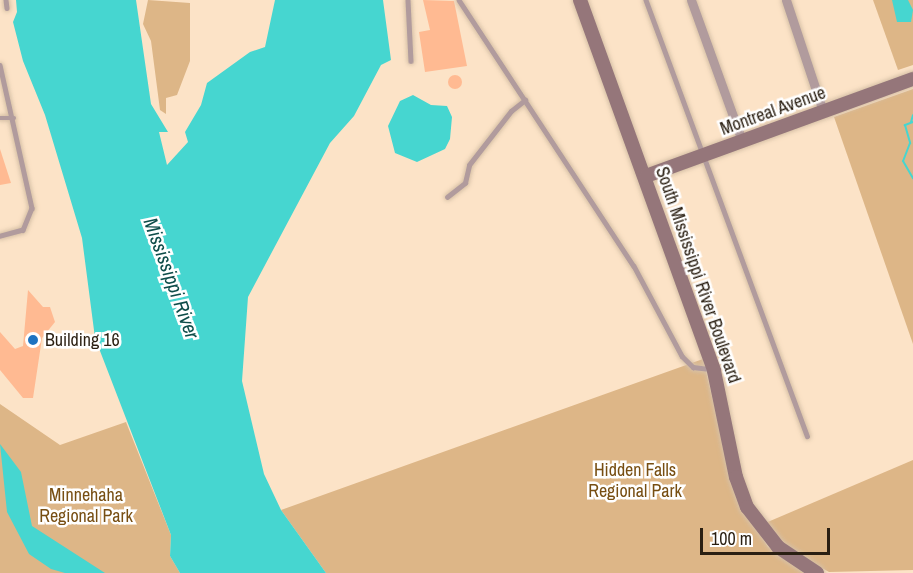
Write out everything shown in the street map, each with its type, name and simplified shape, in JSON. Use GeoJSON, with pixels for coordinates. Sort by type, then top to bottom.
{"type":"FeatureCollection","features":[{"type":"Feature","properties":{"kind":"street","name":"South Mississippi River Boulevard"},"geometry":{"type":"LineString","coordinates":[[580,0],[646,177],[713,369],[736,477],[747,507],[778,547],[817,573]]}},
{"type":"Feature","properties":{"kind":"street"},"geometry":{"type":"LineString","coordinates":[[691,0],[742,141]]}},
{"type":"Feature","properties":{"kind":"street"},"geometry":{"type":"LineString","coordinates":[[786,0],[823,111]]}},
{"type":"Feature","properties":{"kind":"street","name":"Montreal Avenue"},"geometry":{"type":"LineString","coordinates":[[646,177],[913,79]]}},
{"type":"Feature","properties":{"kind":"lane"},"geometry":{"type":"LineString","coordinates":[[6,0],[7,8]]}},
{"type":"Feature","properties":{"kind":"lane"},"geometry":{"type":"LineString","coordinates":[[408,0],[411,61]]}},
{"type":"Feature","properties":{"kind":"lane"},"geometry":{"type":"LineString","coordinates":[[459,0],[634,266],[682,356],[693,367],[713,369]]}},
{"type":"Feature","properties":{"kind":"lane"},"geometry":{"type":"LineString","coordinates":[[646,0],[807,436]]}},
{"type":"Feature","properties":{"kind":"lane"},"geometry":{"type":"LineString","coordinates":[[0,65],[14,118],[32,208],[23,230],[0,236]]}},
{"type":"Feature","properties":{"kind":"lane"},"geometry":{"type":"LineString","coordinates":[[447,197],[465,183],[469,165],[512,111],[525,100]]}},
{"type":"Feature","properties":{"kind":"lane"},"geometry":{"type":"LineString","coordinates":[[0,118],[14,118]]}},
{"type":"Feature","properties":{"kind":"green space"},"geometry":{"type":"Polygon","coordinates":[[[148,0],[190,3],[190,61],[177,95],[166,98],[166,114],[160,110],[151,41],[143,24],[148,0]]]}},
{"type":"Feature","properties":{"kind":"green space"},"geometry":{"type":"Polygon","coordinates":[[[873,0],[913,0],[913,65],[898,70],[873,0]]]}},
{"type":"Feature","properties":{"kind":"green space"},"geometry":{"type":"Polygon","coordinates":[[[913,89],[913,344],[834,117],[913,89]]]}},
{"type":"Feature","properties":{"kind":"green space","name":"Hidden Falls Regional Park"},"geometry":{"type":"Polygon","coordinates":[[[703,359],[736,498],[768,547],[804,573],[326,573],[281,510],[703,359]]]}},
{"type":"Feature","properties":{"kind":"green space","name":"Minnehaha Regional Park"},"geometry":{"type":"Polygon","coordinates":[[[0,404],[60,445],[126,422],[171,535],[170,556],[180,573],[0,573],[0,404]]]}},
{"type":"Feature","properties":{"kind":"green space"},"geometry":{"type":"Polygon","coordinates":[[[913,460],[913,570],[829,572],[782,546],[763,524],[913,460]]]}},
{"type":"Feature","properties":{"kind":"water","name":"Mississippi River"},"geometry":{"type":"Polygon","coordinates":[[[16,0],[136,0],[151,104],[168,132],[159,132],[167,165],[188,142],[185,132],[201,105],[207,83],[250,52],[265,47],[275,0],[383,0],[391,60],[381,65],[354,116],[330,143],[248,297],[242,381],[264,474],[281,510],[326,573],[180,573],[170,556],[171,535],[95,338],[82,238],[45,115],[23,61],[13,22],[17,12],[16,0]]]}},
{"type":"Feature","properties":{"kind":"water"},"geometry":{"type":"Polygon","coordinates":[[[892,0],[908,0],[913,10],[911,22],[897,22],[892,0]]]}},
{"type":"Feature","properties":{"kind":"water"},"geometry":{"type":"Polygon","coordinates":[[[413,95],[431,105],[447,106],[452,117],[450,139],[445,149],[417,162],[395,153],[388,126],[400,101],[413,95]]]}},
{"type":"Feature","properties":{"kind":"water"},"geometry":{"type":"Polygon","coordinates":[[[0,444],[21,472],[32,526],[105,573],[65,573],[51,569],[29,554],[7,512],[0,444]]]}},
{"type":"Feature","properties":{"kind":"building"},"geometry":{"type":"Polygon","coordinates":[[[423,0],[454,1],[467,66],[425,72],[419,32],[430,30],[423,0]]]}},
{"type":"Feature","properties":{"kind":"building"},"geometry":{"type":"Polygon","coordinates":[[[455,75],[460,77],[462,82],[460,87],[455,89],[450,87],[448,82],[450,77],[455,75]]]}},
{"type":"Feature","properties":{"kind":"building"},"geometry":{"type":"Polygon","coordinates":[[[0,149],[11,183],[0,185],[0,149]]]}},
{"type":"Feature","properties":{"kind":"building","name":"Building 16"},"geometry":{"type":"Polygon","coordinates":[[[28,290],[43,307],[50,307],[55,322],[42,338],[33,398],[23,398],[0,370],[0,332],[15,349],[23,346],[28,290]]]}},
{"type":"Feature","properties":{"kind":"waterway"},"geometry":{"type":"LineString","coordinates":[[911,122],[913,115]]}},
{"type":"Feature","properties":{"kind":"waterway"},"geometry":{"type":"LineString","coordinates":[[913,122],[905,125],[910,143],[903,161],[913,178]]}},
{"type":"Feature","properties":{"kind":"place","name":"Building 16"},"geometry":{"type":"Point","coordinates":[33,340]}}]}
